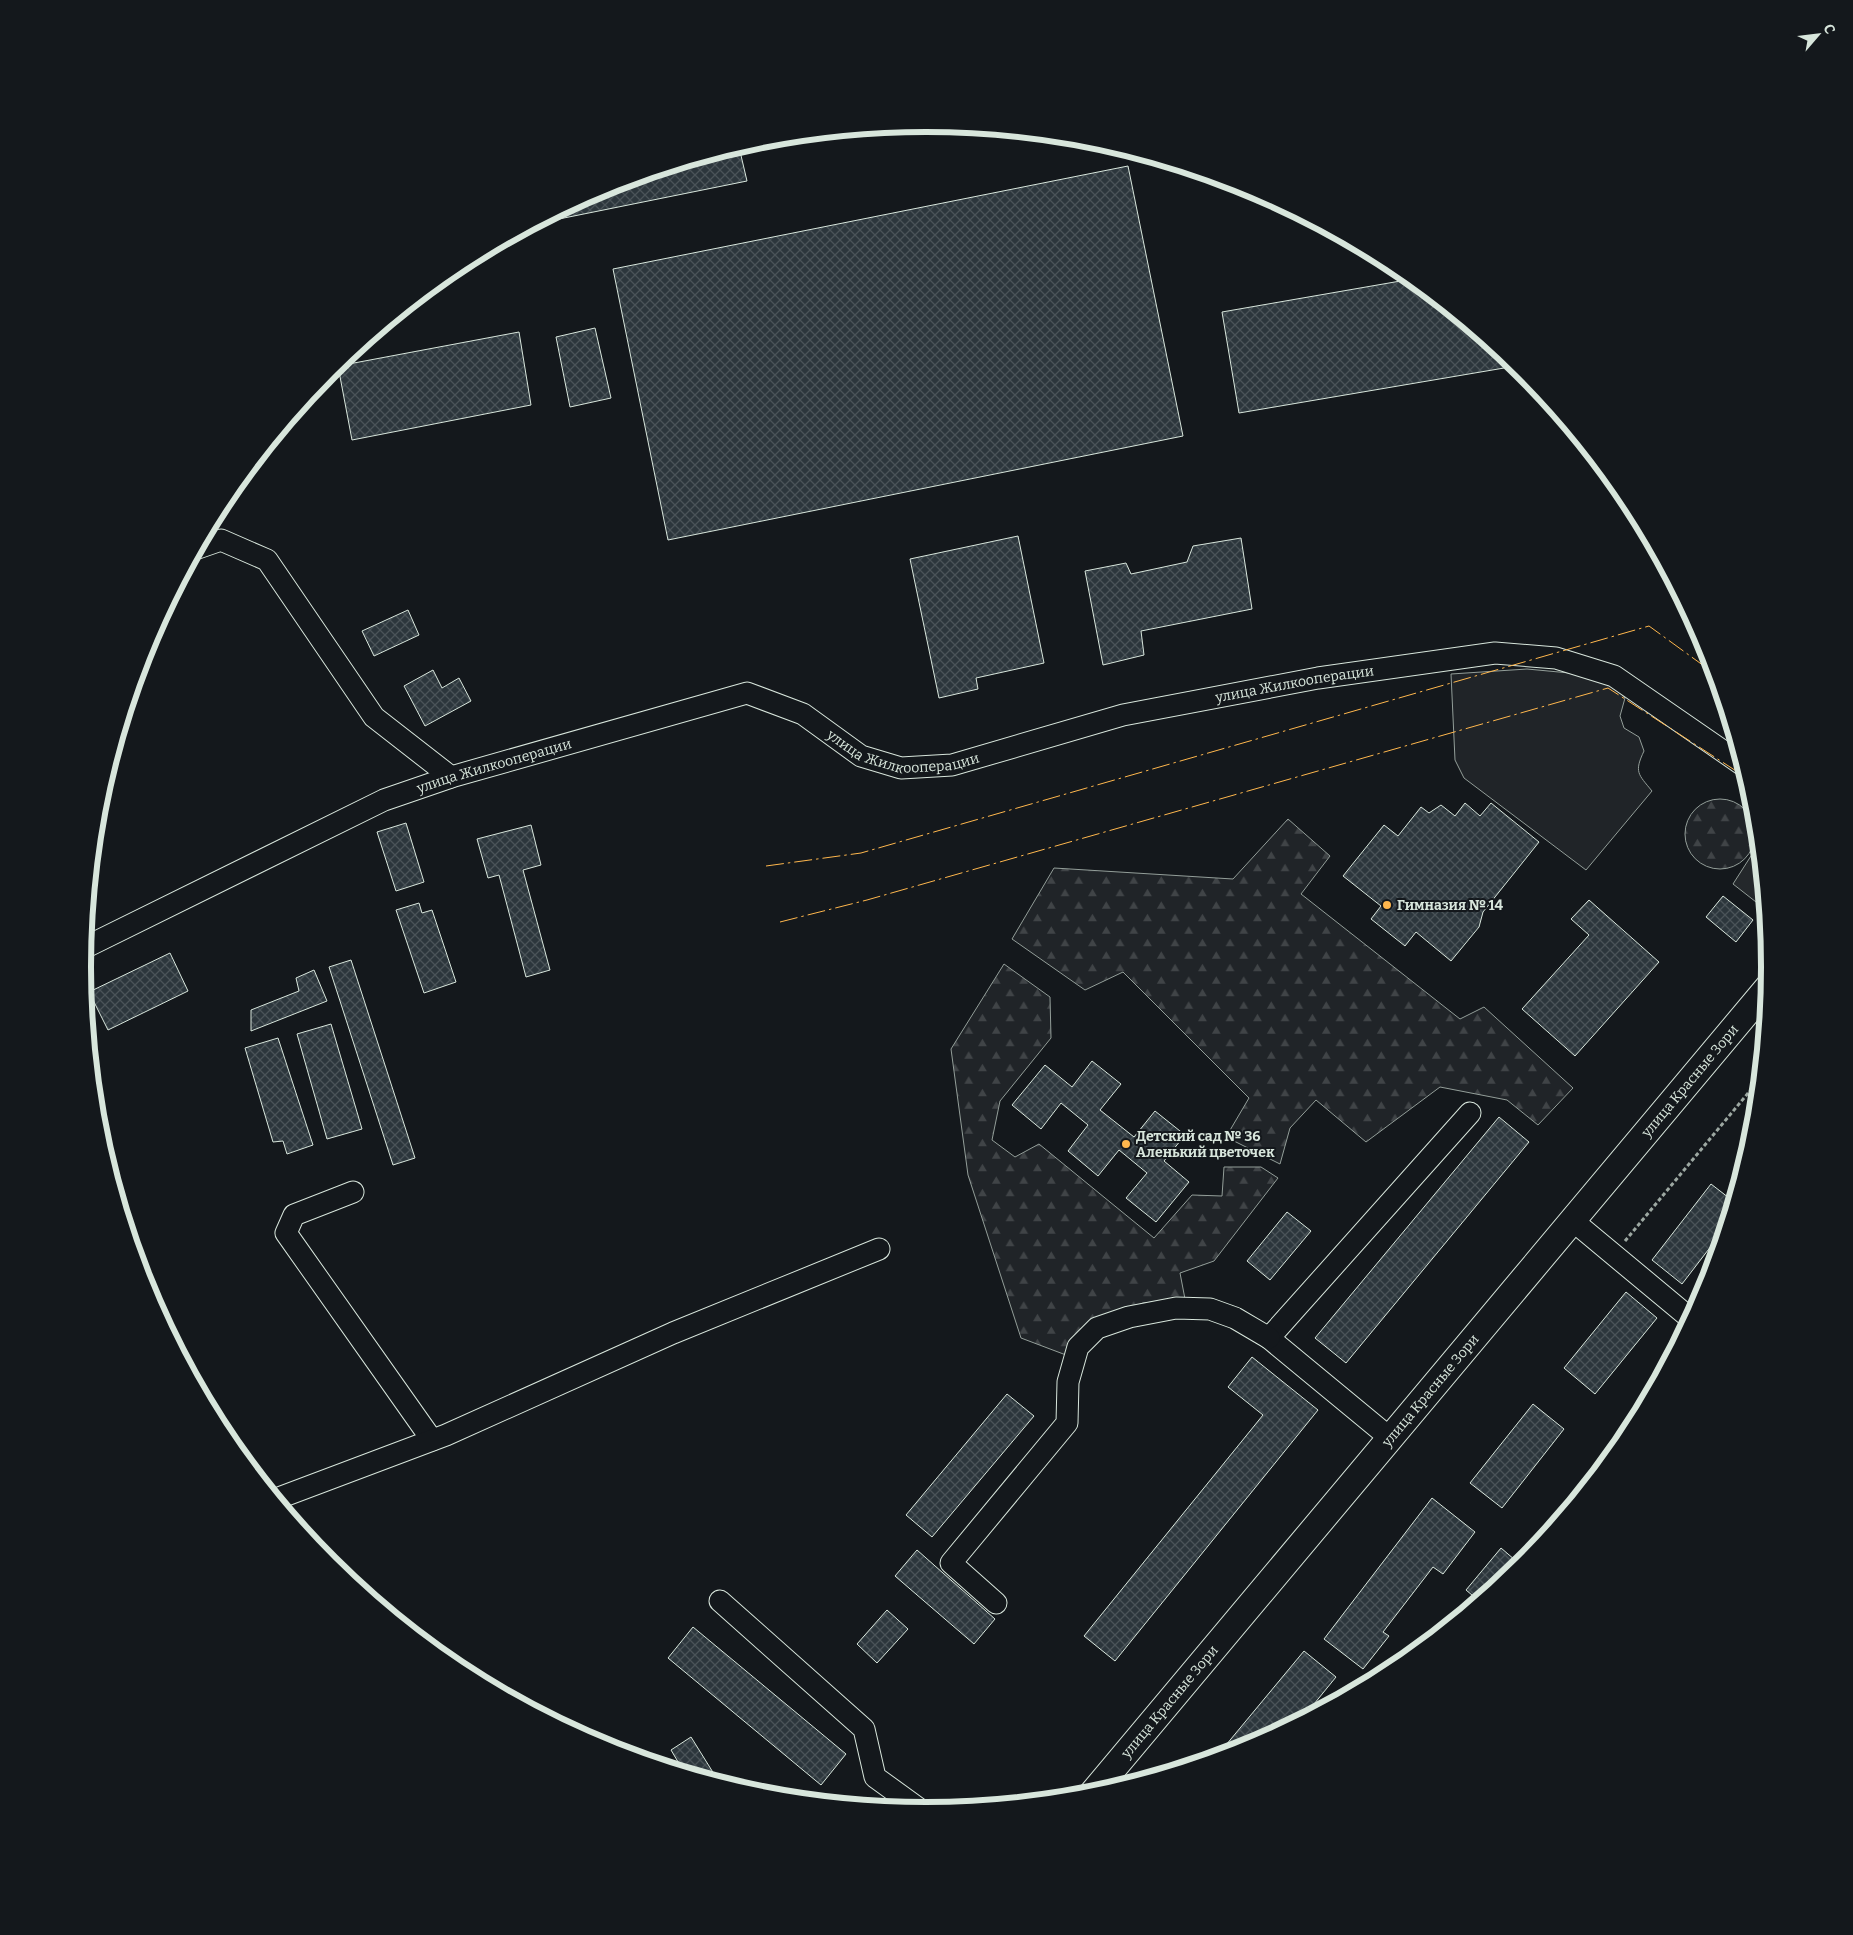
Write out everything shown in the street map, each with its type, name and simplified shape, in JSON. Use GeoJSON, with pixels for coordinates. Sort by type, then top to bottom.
{"type":"FeatureCollection","features":[{"type":"Feature","properties":{"kind":"main road","name":"улица Красные Зори"},"geometry":{"type":"LineString","coordinates":[[1100,1784],[1572,1220],[1761,1003]]}},
{"type":"Feature","properties":{"kind":"street"},"geometry":{"type":"LineString","coordinates":[[206,545],[221,540],[266,560],[374,717],[451,777]]}},
{"type":"Feature","properties":{"kind":"street","name":"улица Жилкооперации"},"geometry":{"type":"LineString","coordinates":[[92,944],[384,800],[451,777],[747,693],[803,714],[861,756],[901,768],[952,765],[1123,715],[1318,678],[1495,653],[1556,658],[1614,676],[1735,760]]}},
{"type":"Feature","properties":{"kind":"street"},"geometry":{"type":"LineString","coordinates":[[1269,1338],[1470,1113]]}},
{"type":"Feature","properties":{"kind":"street"},"geometry":{"type":"LineString","coordinates":[[353,1192],[294,1215],[286,1233],[432,1440]]}},
{"type":"Feature","properties":{"kind":"street"},"geometry":{"type":"LineString","coordinates":[[1572,1220],[1685,1315]]}},
{"type":"Feature","properties":{"kind":"street"},"geometry":{"type":"LineString","coordinates":[[281,1497],[432,1440],[673,1333],[879,1248]]}},
{"type":"Feature","properties":{"kind":"street"},"geometry":{"type":"LineString","coordinates":[[996,1603],[951,1563],[1067,1423],[1068,1382],[1078,1347],[1097,1328],[1129,1318],[1176,1308],[1210,1309],[1234,1318],[1269,1338],[1390,1438]]}},
{"type":"Feature","properties":{"kind":"street"},"geometry":{"type":"LineString","coordinates":[[720,1601],[864,1729],[875,1777],[895,1801]]}},
{"type":"Feature","properties":{"kind":"path"},"geometry":{"type":"LineString","coordinates":[[1613,1255],[1753,1087]]}},
{"type":"Feature","properties":{"kind":"green space"},"geometry":{"type":"Polygon","coordinates":[[[1527,669],[1580,674],[1616,687],[1625,698],[1620,716],[1624,728],[1639,737],[1644,751],[1638,768],[1639,773],[1652,791],[1586,870],[1464,778],[1455,760],[1451,674],[1527,669]]]}},
{"type":"Feature","properties":{"kind":"green space"},"geometry":{"type":"Polygon","coordinates":[[[1727,799],[1734,801],[1747,812],[1753,847],[1745,859],[1734,867],[1713,869],[1706,867],[1695,859],[1687,848],[1685,827],[1687,820],[1695,809],[1706,801],[1727,799]]]}},
{"type":"Feature","properties":{"kind":"green space"},"geometry":{"type":"Polygon","coordinates":[[[1288,819],[1330,856],[1301,894],[1460,1019],[1484,1007],[1573,1088],[1538,1125],[1507,1100],[1440,1087],[1366,1142],[1316,1100],[1290,1128],[1280,1164],[1226,1137],[1249,1098],[1123,972],[1085,990],[1012,939],[1054,868],[1233,879],[1288,819]]]}},
{"type":"Feature","properties":{"kind":"green space"},"geometry":{"type":"Polygon","coordinates":[[[1004,964],[1050,997],[1051,1038],[1000,1101],[992,1140],[1015,1157],[1039,1144],[1154,1238],[1192,1195],[1222,1196],[1224,1167],[1261,1167],[1278,1178],[1214,1261],[1180,1273],[1185,1299],[1143,1303],[1104,1319],[1066,1355],[1021,1338],[968,1175],[951,1049],[1004,964]]]}},
{"type":"Feature","properties":{"kind":"shaded area"},"geometry":{"type":"Polygon","coordinates":[[[1754,851],[1759,904],[1733,884],[1754,851]]]}},
{"type":"Feature","properties":{"kind":"building"},"geometry":{"type":"Polygon","coordinates":[[[741,154],[747,181],[553,220],[607,196],[658,177],[741,154]]]}},
{"type":"Feature","properties":{"kind":"building"},"geometry":{"type":"Polygon","coordinates":[[[1128,166],[1183,436],[668,540],[613,269],[1128,166]]]}},
{"type":"Feature","properties":{"kind":"building"},"geometry":{"type":"Polygon","coordinates":[[[1402,281],[1435,305],[1507,368],[1239,413],[1222,312],[1402,281]]]}},
{"type":"Feature","properties":{"kind":"building"},"geometry":{"type":"Polygon","coordinates":[[[595,328],[611,398],[570,407],[556,337],[595,328]]]}},
{"type":"Feature","properties":{"kind":"building"},"geometry":{"type":"Polygon","coordinates":[[[519,332],[531,405],[352,440],[339,374],[350,364],[519,332]]]}},
{"type":"Feature","properties":{"kind":"building"},"geometry":{"type":"Polygon","coordinates":[[[1018,536],[1044,663],[976,678],[978,689],[939,698],[910,559],[1018,536]]]}},
{"type":"Feature","properties":{"kind":"building"},"geometry":{"type":"Polygon","coordinates":[[[1241,538],[1252,609],[1141,631],[1144,655],[1103,665],[1085,571],[1126,563],[1131,574],[1187,562],[1193,546],[1241,538]]]}},
{"type":"Feature","properties":{"kind":"building"},"geometry":{"type":"Polygon","coordinates":[[[408,610],[419,635],[374,656],[362,631],[408,610]]]}},
{"type":"Feature","properties":{"kind":"building"},"geometry":{"type":"Polygon","coordinates":[[[433,670],[442,688],[459,678],[471,701],[425,726],[404,686],[433,670]]]}},
{"type":"Feature","properties":{"kind":"building"},"geometry":{"type":"Polygon","coordinates":[[[1465,803],[1480,816],[1491,803],[1539,842],[1483,912],[1479,927],[1451,961],[1416,932],[1405,946],[1371,919],[1381,906],[1343,876],[1384,825],[1398,836],[1421,807],[1429,813],[1441,805],[1455,816],[1465,803]]]}},
{"type":"Feature","properties":{"kind":"building"},"geometry":{"type":"Polygon","coordinates":[[[406,823],[424,882],[396,891],[377,832],[406,823]]]}},
{"type":"Feature","properties":{"kind":"building"},"geometry":{"type":"Polygon","coordinates":[[[531,825],[541,865],[523,870],[550,970],[526,977],[499,875],[488,878],[477,839],[531,825]]]}},
{"type":"Feature","properties":{"kind":"building"},"geometry":{"type":"Polygon","coordinates":[[[1723,896],[1753,920],[1736,942],[1706,917],[1723,896]]]}},
{"type":"Feature","properties":{"kind":"building"},"geometry":{"type":"Polygon","coordinates":[[[1589,900],[1659,962],[1575,1056],[1522,1009],[1589,935],[1571,919],[1589,900]]]}},
{"type":"Feature","properties":{"kind":"building"},"geometry":{"type":"Polygon","coordinates":[[[419,903],[422,913],[432,910],[456,982],[424,993],[396,910],[419,903]]]}},
{"type":"Feature","properties":{"kind":"building"},"geometry":{"type":"Polygon","coordinates":[[[170,953],[188,991],[108,1030],[92,998],[92,991],[170,953]]]}},
{"type":"Feature","properties":{"kind":"building"},"geometry":{"type":"Polygon","coordinates":[[[351,960],[415,1158],[393,1165],[329,967],[351,960]]]}},
{"type":"Feature","properties":{"kind":"building"},"geometry":{"type":"Polygon","coordinates":[[[314,970],[327,1001],[251,1031],[251,1010],[299,991],[296,978],[314,970]]]}},
{"type":"Feature","properties":{"kind":"building"},"geometry":{"type":"Polygon","coordinates":[[[331,1024],[362,1129],[327,1139],[297,1034],[331,1024]]]}},
{"type":"Feature","properties":{"kind":"building"},"geometry":{"type":"Polygon","coordinates":[[[278,1038],[313,1145],[287,1154],[283,1141],[273,1142],[245,1048],[278,1038]]]}},
{"type":"Feature","properties":{"kind":"building","name":"Детский сад № 36 Аленький цветочек"},"geometry":{"type":"Polygon","coordinates":[[[1092,1061],[1121,1084],[1100,1110],[1134,1137],[1155,1111],[1185,1135],[1164,1161],[1189,1182],[1156,1222],[1126,1198],[1147,1173],[1119,1150],[1098,1176],[1068,1151],[1088,1125],[1061,1103],[1041,1129],[1012,1105],[1045,1065],[1072,1087],[1092,1061]]]}},
{"type":"Feature","properties":{"kind":"building"},"geometry":{"type":"Polygon","coordinates":[[[1499,1117],[1529,1142],[1346,1363],[1315,1338],[1499,1117]]]}},
{"type":"Feature","properties":{"kind":"building"},"geometry":{"type":"Polygon","coordinates":[[[1711,1184],[1729,1198],[1715,1241],[1682,1284],[1652,1260],[1711,1184]]]}},
{"type":"Feature","properties":{"kind":"building"},"geometry":{"type":"Polygon","coordinates":[[[1287,1212],[1311,1231],[1270,1280],[1247,1261],[1287,1212]]]}},
{"type":"Feature","properties":{"kind":"building"},"geometry":{"type":"Polygon","coordinates":[[[1626,1292],[1657,1318],[1595,1394],[1564,1368],[1626,1292]]]}},
{"type":"Feature","properties":{"kind":"building"},"geometry":{"type":"Polygon","coordinates":[[[1252,1357],[1318,1410],[1115,1661],[1084,1636],[1263,1415],[1228,1387],[1252,1357]]]}},
{"type":"Feature","properties":{"kind":"building"},"geometry":{"type":"Polygon","coordinates":[[[1007,1394],[1034,1416],[932,1537],[906,1515],[1007,1394]]]}},
{"type":"Feature","properties":{"kind":"building"},"geometry":{"type":"Polygon","coordinates":[[[1533,1404],[1564,1429],[1502,1508],[1470,1483],[1533,1404]]]}},
{"type":"Feature","properties":{"kind":"building"},"geometry":{"type":"Polygon","coordinates":[[[1432,1498],[1475,1532],[1443,1574],[1433,1567],[1383,1632],[1389,1636],[1363,1669],[1324,1639],[1432,1498]]]}},
{"type":"Feature","properties":{"kind":"building"},"geometry":{"type":"Polygon","coordinates":[[[1501,1548],[1515,1560],[1474,1597],[1466,1590],[1501,1548]]]}},
{"type":"Feature","properties":{"kind":"building"},"geometry":{"type":"Polygon","coordinates":[[[917,1550],[995,1619],[974,1644],[895,1576],[917,1550]]]}},
{"type":"Feature","properties":{"kind":"building"},"geometry":{"type":"Polygon","coordinates":[[[887,1610],[908,1629],[877,1663],[857,1644],[887,1610]]]}},
{"type":"Feature","properties":{"kind":"building"},"geometry":{"type":"Polygon","coordinates":[[[693,1627],[846,1754],[821,1785],[668,1658],[693,1627]]]}},
{"type":"Feature","properties":{"kind":"building"},"geometry":{"type":"Polygon","coordinates":[[[1304,1651],[1336,1677],[1309,1710],[1224,1747],[1304,1651]]]}},
{"type":"Feature","properties":{"kind":"building"},"geometry":{"type":"Polygon","coordinates":[[[691,1737],[715,1775],[680,1765],[671,1750],[691,1737]]]}},
{"type":"Feature","properties":{"kind":"power"},"geometry":{"type":"LineString","coordinates":[[766,866],[861,853],[1649,626],[1705,667]]}},
{"type":"Feature","properties":{"kind":"power"},"geometry":{"type":"LineString","coordinates":[[780,922],[867,900],[1608,688],[1738,772]]}},
{"type":"Feature","properties":{"kind":"place","name":"Гимназия № 14"},"geometry":{"type":"Point","coordinates":[1387,905]}},
{"type":"Feature","properties":{"kind":"place","name":"Детский сад № 36 Аленький цветочек"},"geometry":{"type":"Point","coordinates":[1126,1144]}}]}
